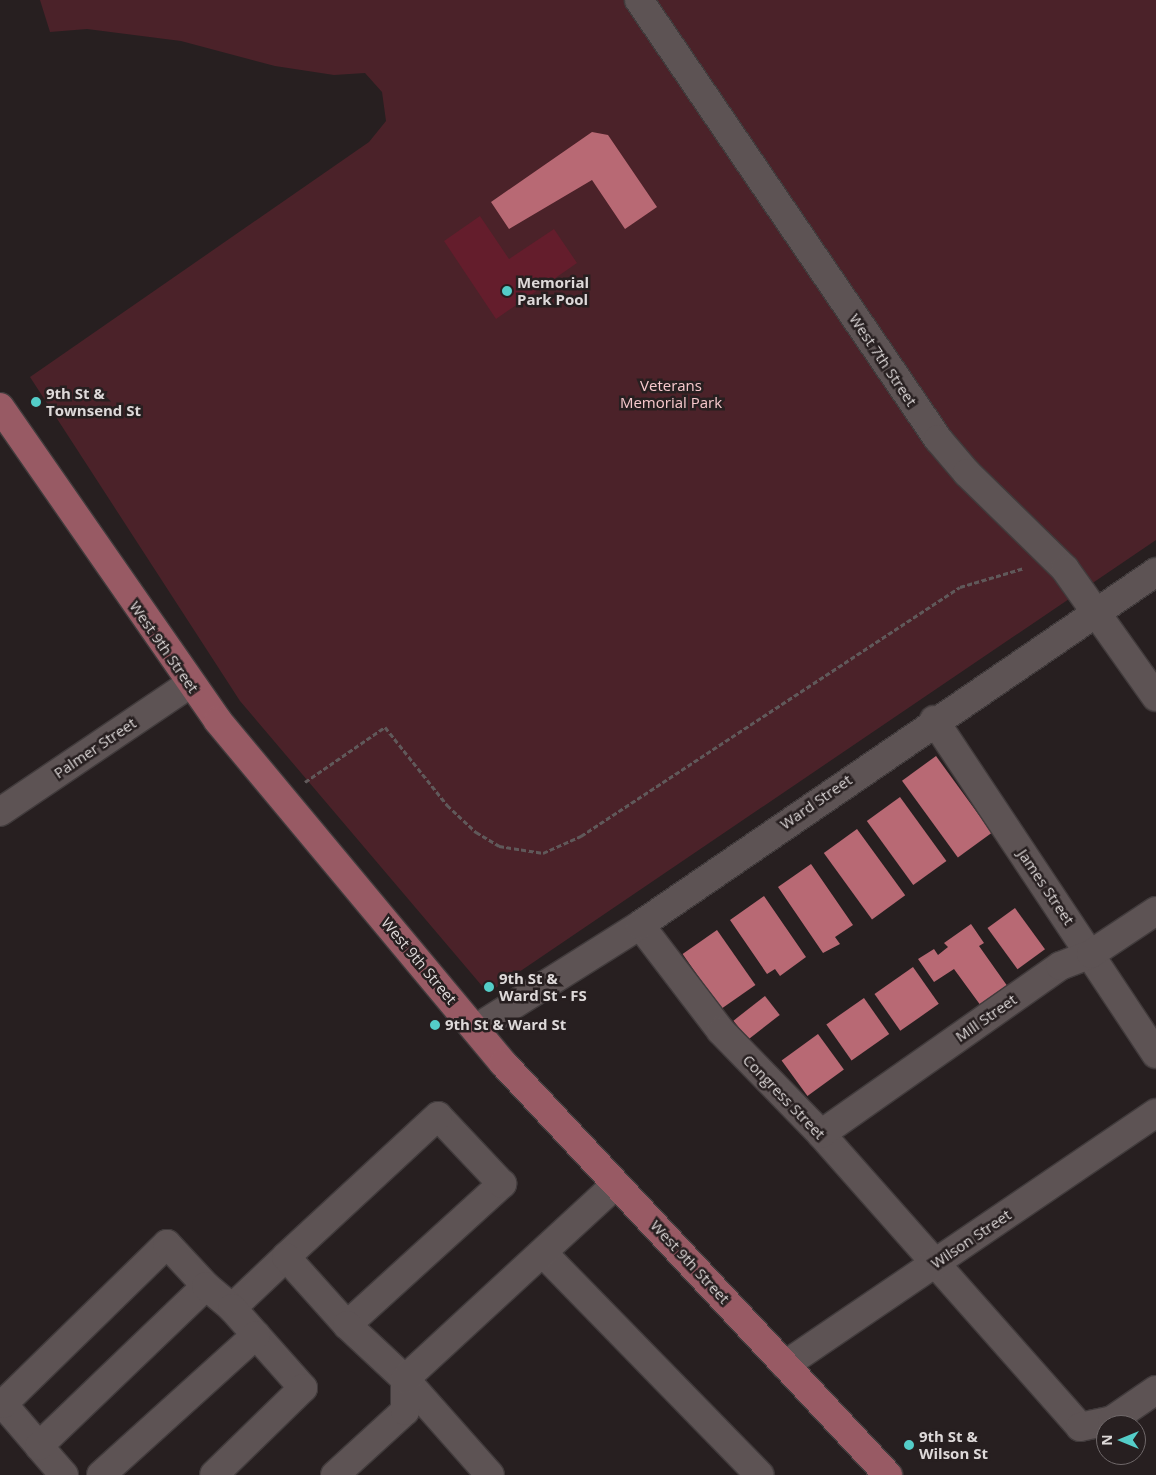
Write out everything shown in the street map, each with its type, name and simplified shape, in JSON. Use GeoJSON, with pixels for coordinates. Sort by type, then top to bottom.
{"type":"FeatureCollection","features":[{"type":"Feature","properties":{"kind":"main road","name":"West 9th Street"},"geometry":{"type":"LineString","coordinates":[[0,407],[190,684],[282,798],[475,1029],[616,1184],[888,1475]]}},
{"type":"Feature","properties":{"kind":"street","name":"West 7th Street"},"geometry":{"type":"LineString","coordinates":[[639,0],[938,439],[967,473],[1050,554],[1098,611],[1156,697]]}},
{"type":"Feature","properties":{"kind":"street","name":"Ward Street"},"geometry":{"type":"LineString","coordinates":[[475,1029],[640,925],[934,720],[1156,572]]}},
{"type":"Feature","properties":{"kind":"street","name":"Palmer Street"},"geometry":{"type":"LineString","coordinates":[[0,812],[190,684]]}},
{"type":"Feature","properties":{"kind":"street","name":"James Street"},"geometry":{"type":"LineString","coordinates":[[934,720],[1156,1054]]}},
{"type":"Feature","properties":{"kind":"street","name":"Mill Street"},"geometry":{"type":"LineString","coordinates":[[821,1134],[1060,966],[1091,954],[1156,911]]}},
{"type":"Feature","properties":{"kind":"street","name":"Congress Street"},"geometry":{"type":"LineString","coordinates":[[640,925],[721,1031],[821,1134],[934,1265],[1080,1427],[1112,1420],[1156,1390]]}},
{"type":"Feature","properties":{"kind":"street","name":"Wilson Street"},"geometry":{"type":"LineString","coordinates":[[785,1365],[1156,1113]]}},
{"type":"Feature","properties":{"kind":"street"},"geometry":{"type":"LineString","coordinates":[[232,1308],[438,1116],[502,1184],[347,1325]]}},
{"type":"Feature","properties":{"kind":"street"},"geometry":{"type":"LineString","coordinates":[[335,1475],[405,1411],[405,1378],[616,1184]]}},
{"type":"Feature","properties":{"kind":"street"},"geometry":{"type":"LineString","coordinates":[[64,1475],[3,1404],[167,1244],[206,1286],[232,1308],[303,1388],[214,1475]]}},
{"type":"Feature","properties":{"kind":"street"},"geometry":{"type":"LineString","coordinates":[[543,1253],[760,1475]]}},
{"type":"Feature","properties":{"kind":"street"},"geometry":{"type":"LineString","coordinates":[[286,1257],[347,1325],[405,1378],[490,1475]]}},
{"type":"Feature","properties":{"kind":"street"},"geometry":{"type":"LineString","coordinates":[[39,1446],[206,1286]]}},
{"type":"Feature","properties":{"kind":"street"},"geometry":{"type":"LineString","coordinates":[[101,1475],[256,1335]]}},
{"type":"Feature","properties":{"kind":"path"},"geometry":{"type":"LineString","coordinates":[[282,798],[385,726],[448,805],[476,832],[499,846],[523,853],[562,847],[960,587],[1023,569],[1050,554]]}},
{"type":"Feature","properties":{"kind":"green space","name":"Veterans Memorial Park"},"geometry":{"type":"Polygon","coordinates":[[[40,0],[1156,0],[1156,540],[488,993],[240,701],[30,377],[369,142],[386,121],[382,92],[365,73],[334,75],[275,66],[181,41],[87,29],[50,32],[40,0]]]}},
{"type":"Feature","properties":{"kind":"shaded area","name":"Memorial Park Pool"},"geometry":{"type":"Polygon","coordinates":[[[480,216],[509,259],[554,229],[577,263],[496,319],[444,241],[480,216]]]}},
{"type":"Feature","properties":{"kind":"building"},"geometry":{"type":"Polygon","coordinates":[[[592,132],[608,135],[657,207],[625,229],[592,180],[509,229],[491,202],[592,132]]]}},
{"type":"Feature","properties":{"kind":"building"},"geometry":{"type":"Polygon","coordinates":[[[936,756],[992,833],[958,858],[902,781],[936,756]]]}},
{"type":"Feature","properties":{"kind":"building"},"geometry":{"type":"Polygon","coordinates":[[[900,797],[946,861],[913,885],[867,821],[900,797]]]}},
{"type":"Feature","properties":{"kind":"building"},"geometry":{"type":"Polygon","coordinates":[[[857,829],[905,895],[872,919],[824,853],[857,829]]]}},
{"type":"Feature","properties":{"kind":"building"},"geometry":{"type":"Polygon","coordinates":[[[811,864],[853,925],[835,937],[840,944],[823,953],[778,887],[811,864]]]}},
{"type":"Feature","properties":{"kind":"building"},"geometry":{"type":"Polygon","coordinates":[[[764,896],[806,957],[780,976],[775,969],[767,974],[730,920],[764,896]]]}},
{"type":"Feature","properties":{"kind":"building"},"geometry":{"type":"Polygon","coordinates":[[[1015,908],[1045,949],[1017,969],[987,928],[1015,908]]]}},
{"type":"Feature","properties":{"kind":"building"},"geometry":{"type":"Polygon","coordinates":[[[971,924],[984,943],[979,946],[1008,987],[981,1006],[954,969],[934,982],[918,959],[934,949],[938,955],[948,947],[944,943],[971,924]]]}},
{"type":"Feature","properties":{"kind":"building"},"geometry":{"type":"Polygon","coordinates":[[[717,930],[755,985],[721,1009],[683,954],[717,930]]]}},
{"type":"Feature","properties":{"kind":"building"},"geometry":{"type":"Polygon","coordinates":[[[913,967],[939,1004],[900,1031],[874,994],[913,967]]]}},
{"type":"Feature","properties":{"kind":"building"},"geometry":{"type":"Polygon","coordinates":[[[765,996],[780,1015],[748,1040],[733,1021],[765,996]]]}},
{"type":"Feature","properties":{"kind":"building"},"geometry":{"type":"Polygon","coordinates":[[[864,998],[889,1034],[852,1060],[826,1024],[864,998]]]}},
{"type":"Feature","properties":{"kind":"building"},"geometry":{"type":"Polygon","coordinates":[[[818,1034],[844,1070],[807,1096],[782,1060],[818,1034]]]}},
{"type":"Feature","properties":{"kind":"place","name":"Memorial Park Pool"},"geometry":{"type":"Point","coordinates":[507,291]}},
{"type":"Feature","properties":{"kind":"place","name":"9th St & Townsend St"},"geometry":{"type":"Point","coordinates":[36,402]}},
{"type":"Feature","properties":{"kind":"place","name":"9th St & Ward St - FS"},"geometry":{"type":"Point","coordinates":[489,987]}},
{"type":"Feature","properties":{"kind":"place","name":"9th St & Ward St"},"geometry":{"type":"Point","coordinates":[435,1025]}},
{"type":"Feature","properties":{"kind":"place","name":"9th St & Wilson St"},"geometry":{"type":"Point","coordinates":[909,1445]}}]}
